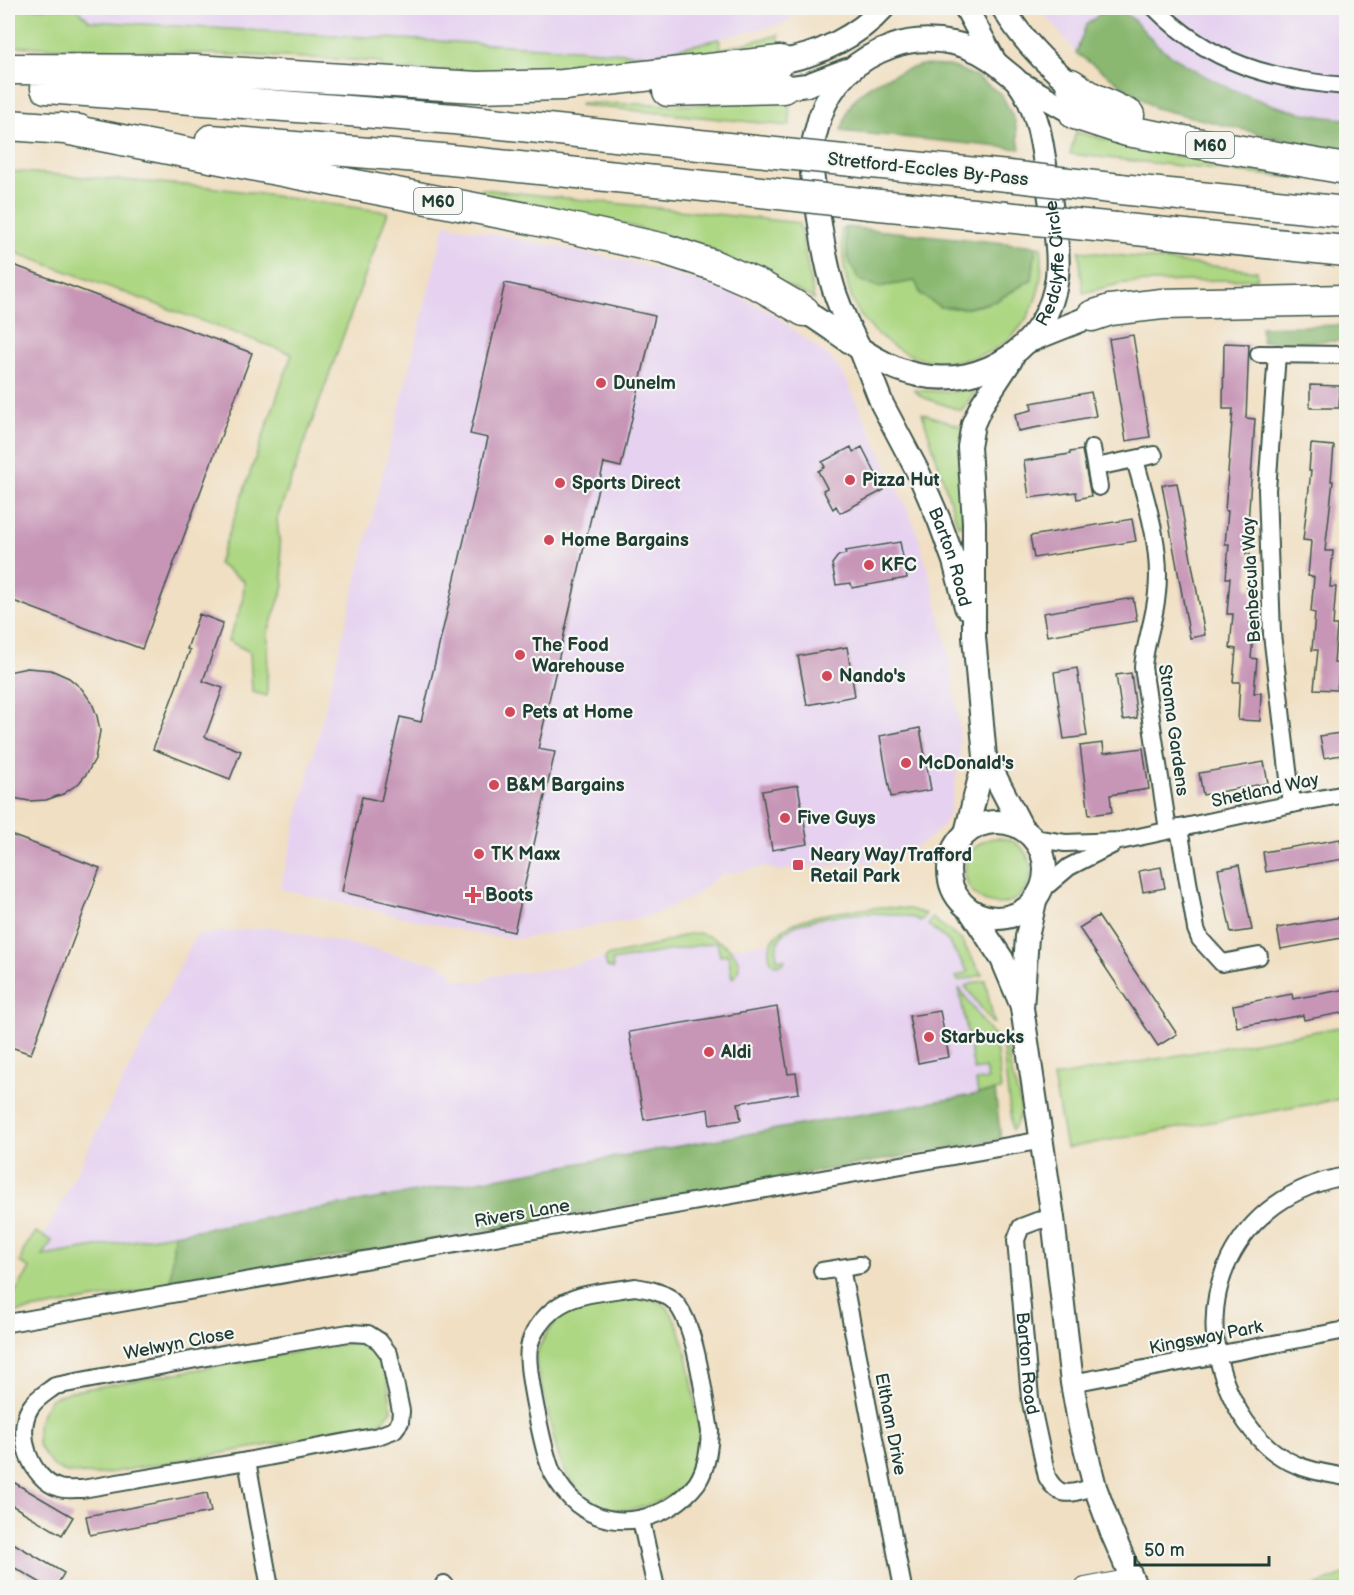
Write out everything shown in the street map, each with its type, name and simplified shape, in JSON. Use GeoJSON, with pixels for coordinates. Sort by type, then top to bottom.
{"type":"FeatureCollection","features":[{"type":"Feature","properties":{"kind":"highway"},"geometry":{"type":"LineString","coordinates":[[8,69],[194,70],[477,87],[563,85],[674,91],[782,75]]}},
{"type":"Feature","properties":{"kind":"highway","name":"M60"},"geometry":{"type":"LineString","coordinates":[[1071,84],[1114,109],[1248,152]]}},
{"type":"Feature","properties":{"kind":"highway","name":"Stretford-Eccles By-Pass"},"geometry":{"type":"LineString","coordinates":[[8,85],[454,119],[1347,212]]}},
{"type":"Feature","properties":{"kind":"highway","name":"M60"},"geometry":{"type":"LineString","coordinates":[[1075,114],[1127,132],[1347,169]]}},
{"type":"Feature","properties":{"kind":"highway","name":"M60"},"geometry":{"type":"LineString","coordinates":[[8,125],[442,159],[1347,251]]}},
{"type":"Feature","properties":{"kind":"highway","name":"M60"},"geometry":{"type":"LineString","coordinates":[[60,128],[526,218],[663,249],[713,265],[761,286],[804,311]]}},
{"type":"Feature","properties":{"kind":"highway"},"geometry":{"type":"LineString","coordinates":[[1092,316],[1110,310],[1162,304],[1347,300]]}},
{"type":"Feature","properties":{"kind":"main road"},"geometry":{"type":"LineString","coordinates":[[782,75],[812,54],[862,27],[883,8]]}},
{"type":"Feature","properties":{"kind":"main road"},"geometry":{"type":"LineString","coordinates":[[782,75],[807,85],[854,65],[888,8]]}},
{"type":"Feature","properties":{"kind":"main road"},"geometry":{"type":"LineString","coordinates":[[966,8],[995,62]]}},
{"type":"Feature","properties":{"kind":"main road"},"geometry":{"type":"LineString","coordinates":[[1003,8],[1027,43],[1044,62],[1071,84]]}},
{"type":"Feature","properties":{"kind":"main road","name":"Redclyffe Circle"},"geometry":{"type":"LineString","coordinates":[[921,40],[965,45],[986,55],[1017,81],[1031,106],[1040,134],[1058,264],[1054,295],[1039,327],[1023,346],[998,365],[958,378],[938,378],[906,372],[887,364],[859,347],[836,297],[812,175],[812,152],[822,111],[838,82],[854,65],[875,52],[898,44],[921,40]]}},
{"type":"Feature","properties":{"kind":"main road"},"geometry":{"type":"LineString","coordinates":[[1017,81],[1075,114]]}},
{"type":"Feature","properties":{"kind":"main road"},"geometry":{"type":"LineString","coordinates":[[804,311],[859,347]]}},
{"type":"Feature","properties":{"kind":"main road"},"geometry":{"type":"LineString","coordinates":[[1023,346],[1092,316]]}},
{"type":"Feature","properties":{"kind":"main road","name":"Barton Road"},"geometry":{"type":"LineString","coordinates":[[966,833],[985,757],[974,637],[974,522],[969,463],[971,433],[981,404],[1023,346]]}},
{"type":"Feature","properties":{"kind":"main road","name":"Barton Road"},"geometry":{"type":"LineString","coordinates":[[859,347],[882,404],[919,474],[939,520],[954,561],[974,637]]}},
{"type":"Feature","properties":{"kind":"main road","name":"Barton Road"},"geometry":{"type":"LineString","coordinates":[[985,757],[1027,833]]}},
{"type":"Feature","properties":{"kind":"main road"},"geometry":{"type":"LineString","coordinates":[[1022,1008],[1002,959],[971,912],[960,902],[952,889],[949,873],[950,858],[957,843],[966,833],[979,825],[993,822],[1008,823],[1027,833],[1041,849],[1046,862],[1046,876],[1027,937],[1022,1008],[1053,1218],[1072,1383],[1080,1427],[1095,1487],[1134,1583]]}},
{"type":"Feature","properties":{"kind":"main road"},"geometry":{"type":"LineString","coordinates":[[971,912],[998,919],[1012,917],[1025,911],[1039,895]]}},
{"type":"Feature","properties":{"kind":"street"},"geometry":{"type":"LineString","coordinates":[[1155,8],[1196,41],[1250,68],[1287,79],[1347,86]]}},
{"type":"Feature","properties":{"kind":"street"},"geometry":{"type":"LineString","coordinates":[[1259,354],[1347,355]]}},
{"type":"Feature","properties":{"kind":"street","name":"Benbecula Way"},"geometry":{"type":"LineString","coordinates":[[1277,354],[1267,502],[1272,634],[1292,804]]}},
{"type":"Feature","properties":{"kind":"street"},"geometry":{"type":"LineString","coordinates":[[1092,448],[1099,487]]}},
{"type":"Feature","properties":{"kind":"street"},"geometry":{"type":"LineString","coordinates":[[1096,467],[1154,455]]}},
{"type":"Feature","properties":{"kind":"street","name":"Stroma Gardens"},"geometry":{"type":"LineString","coordinates":[[1135,460],[1150,514],[1156,556],[1157,591],[1144,650],[1143,667],[1196,929],[1200,939],[1222,963],[1259,956]]}},
{"type":"Feature","properties":{"kind":"street","name":"Shetland Way"},"geometry":{"type":"LineString","coordinates":[[1027,833],[1065,843],[1120,841],[1347,794]]}},
{"type":"Feature","properties":{"kind":"street","name":"Shetland Way"},"geometry":{"type":"LineString","coordinates":[[1039,895],[1070,867],[1120,841]]}},
{"type":"Feature","properties":{"kind":"street","name":"Rivers Lane"},"geometry":{"type":"LineString","coordinates":[[8,1323],[1042,1140]]}},
{"type":"Feature","properties":{"kind":"street"},"geometry":{"type":"LineString","coordinates":[[1347,1176],[1325,1180],[1295,1192],[1267,1211],[1248,1229],[1233,1249],[1222,1275],[1216,1301],[1215,1329],[1217,1354],[1226,1387],[1239,1413],[1254,1433],[1273,1450],[1296,1465],[1347,1477]]}},
{"type":"Feature","properties":{"kind":"street","name":"Barton Road"},"geometry":{"type":"LineString","coordinates":[[1053,1218],[1021,1227],[1016,1240],[1030,1398],[1047,1477],[1052,1485],[1057,1491],[1066,1494],[1095,1487]]}},
{"type":"Feature","properties":{"kind":"street"},"geometry":{"type":"LineString","coordinates":[[822,1271],[860,1265]]}},
{"type":"Feature","properties":{"kind":"street","name":"Eltham Drive"},"geometry":{"type":"LineString","coordinates":[[841,1268],[903,1587]]}},
{"type":"Feature","properties":{"kind":"street"},"geometry":{"type":"LineString","coordinates":[[635,1287],[654,1290],[672,1299],[693,1336],[710,1431],[705,1466],[697,1482],[684,1497],[667,1509],[641,1520],[619,1522],[596,1517],[576,1504],[562,1489],[547,1455],[528,1363],[529,1346],[537,1327],[551,1311],[563,1303],[578,1298],[635,1287]]}},
{"type":"Feature","properties":{"kind":"street","name":"Kingsway Park"},"geometry":{"type":"LineString","coordinates":[[1072,1383],[1347,1330]]}},
{"type":"Feature","properties":{"kind":"street","name":"Welwyn Close"},"geometry":{"type":"LineString","coordinates":[[349,1333],[368,1334],[380,1341],[389,1354],[401,1411],[400,1422],[394,1430],[378,1437],[247,1461],[82,1489],[58,1488],[41,1476],[29,1459],[23,1439],[25,1421],[30,1408],[55,1386],[349,1333]]}},
{"type":"Feature","properties":{"kind":"street"},"geometry":{"type":"LineString","coordinates":[[247,1461],[270,1587]]}},
{"type":"Feature","properties":{"kind":"street"},"geometry":{"type":"LineString","coordinates":[[641,1520],[656,1587]]}},
{"type":"Feature","properties":{"kind":"street"},"geometry":{"type":"LineString","coordinates":[[1085,1587],[1134,1583]]}},
{"type":"Feature","properties":{"kind":"shaded area"},"geometry":{"type":"Polygon","coordinates":[[[8,8],[802,8],[785,23],[651,55],[410,41],[139,38],[8,8]]]}},
{"type":"Feature","properties":{"kind":"shaded area"},"geometry":{"type":"Polygon","coordinates":[[[1040,8],[1346,8],[1346,155],[1155,108],[1076,53],[1040,8]]]}},
{"type":"Feature","properties":{"kind":"shaded area"},"geometry":{"type":"Polygon","coordinates":[[[445,224],[630,262],[694,280],[734,294],[770,312],[831,358],[846,379],[915,526],[949,654],[959,726],[960,756],[950,811],[943,825],[932,836],[916,847],[870,863],[802,867],[780,871],[764,867],[720,875],[694,896],[662,911],[637,919],[517,939],[481,935],[280,889],[445,224]]]}},
{"type":"Feature","properties":{"kind":"shaded area"},"geometry":{"type":"Polygon","coordinates":[[[873,909],[913,912],[942,926],[965,952],[976,987],[995,1091],[42,1256],[51,1241],[44,1237],[196,935],[272,927],[439,964],[450,970],[453,979],[482,982],[491,976],[559,968],[660,945],[716,940],[731,948],[772,942],[781,931],[807,919],[873,909]]]}},
{"type":"Feature","properties":{"kind":"green space"},"geometry":{"type":"Polygon","coordinates":[[[8,8],[76,8],[90,21],[650,55],[719,39],[721,49],[779,35],[780,49],[513,72],[381,69],[381,62],[333,59],[8,46],[8,8]]]}},
{"type":"Feature","properties":{"kind":"green space"},"geometry":{"type":"Polygon","coordinates":[[[1108,8],[1124,12],[1161,48],[1203,75],[1226,86],[1272,105],[1346,119],[1346,155],[1155,108],[1076,53],[1086,25],[1108,8]]]}},
{"type":"Feature","properties":{"kind":"green space"},"geometry":{"type":"Polygon","coordinates":[[[921,65],[950,66],[977,77],[1002,95],[1015,121],[1020,149],[841,131],[849,108],[862,92],[880,80],[921,65]]]}},
{"type":"Feature","properties":{"kind":"green space"},"geometry":{"type":"Polygon","coordinates":[[[789,98],[790,126],[580,105],[581,103],[695,105],[789,98]]]}},
{"type":"Feature","properties":{"kind":"green space"},"geometry":{"type":"Polygon","coordinates":[[[1076,132],[1156,152],[1301,179],[1070,154],[1076,132]]]}},
{"type":"Feature","properties":{"kind":"green space"},"geometry":{"type":"Polygon","coordinates":[[[8,171],[210,187],[388,212],[277,519],[284,586],[268,632],[267,696],[252,692],[250,652],[228,641],[243,602],[244,581],[218,564],[292,354],[8,250],[8,171]]]}},
{"type":"Feature","properties":{"kind":"green space"},"geometry":{"type":"Polygon","coordinates":[[[482,189],[799,223],[814,299],[707,248],[620,223],[480,194],[482,189]]]}},
{"type":"Feature","properties":{"kind":"green space"},"geometry":{"type":"Polygon","coordinates":[[[844,227],[848,258],[878,287],[915,281],[940,307],[977,306],[994,301],[1017,289],[1032,279],[1036,246],[1041,247],[1042,268],[1039,289],[1032,308],[1009,338],[993,350],[975,357],[943,361],[908,354],[892,346],[876,333],[864,321],[855,306],[848,288],[845,269],[841,230],[844,227]]]}},
{"type":"Feature","properties":{"kind":"green space"},"geometry":{"type":"Polygon","coordinates":[[[844,227],[1036,246],[1032,279],[996,301],[967,308],[940,307],[921,295],[915,281],[878,287],[859,280],[848,258],[844,227]]]}},
{"type":"Feature","properties":{"kind":"green space"},"geometry":{"type":"Polygon","coordinates":[[[1079,251],[1257,271],[1257,279],[1123,283],[1083,293],[1079,251]]]}},
{"type":"Feature","properties":{"kind":"green space"},"geometry":{"type":"Polygon","coordinates":[[[1346,325],[1346,341],[1262,342],[1261,327],[1346,325]]]}},
{"type":"Feature","properties":{"kind":"green space"},"geometry":{"type":"Polygon","coordinates":[[[978,387],[962,411],[922,397],[914,390],[950,392],[978,387]]]}},
{"type":"Feature","properties":{"kind":"green space"},"geometry":{"type":"Polygon","coordinates":[[[922,413],[963,427],[963,524],[958,526],[922,413]]]}},
{"type":"Feature","properties":{"kind":"green space"},"geometry":{"type":"Polygon","coordinates":[[[998,838],[1010,841],[1021,848],[1028,859],[1031,871],[1028,883],[1021,894],[1010,901],[998,904],[986,901],[975,894],[968,883],[965,871],[968,859],[975,848],[986,841],[998,838]]]}},
{"type":"Feature","properties":{"kind":"green space"},"geometry":{"type":"Polygon","coordinates":[[[883,907],[909,909],[926,914],[921,921],[892,914],[873,913],[815,919],[799,924],[782,936],[776,955],[777,959],[785,959],[783,964],[774,965],[770,958],[771,944],[778,933],[790,925],[821,915],[883,907]]]}},
{"type":"Feature","properties":{"kind":"green space"},"geometry":{"type":"Polygon","coordinates":[[[932,918],[961,940],[982,975],[958,981],[956,977],[968,972],[948,941],[928,925],[932,918]]]}},
{"type":"Feature","properties":{"kind":"green space"},"geometry":{"type":"Polygon","coordinates":[[[698,933],[714,938],[735,955],[738,969],[734,977],[732,978],[728,954],[720,956],[717,942],[612,961],[613,969],[607,967],[605,959],[607,956],[698,933]]]}},
{"type":"Feature","properties":{"kind":"green space"},"geometry":{"type":"Polygon","coordinates":[[[985,980],[994,1023],[965,986],[985,980]]]}},
{"type":"Feature","properties":{"kind":"green space"},"geometry":{"type":"Polygon","coordinates":[[[959,988],[992,1035],[995,1035],[1001,1090],[978,1094],[976,1081],[988,1079],[985,1068],[974,1070],[959,988]]]}},
{"type":"Feature","properties":{"kind":"green space"},"geometry":{"type":"Polygon","coordinates":[[[1346,1026],[1346,1098],[1066,1148],[1053,1077],[1346,1026]]]}},
{"type":"Feature","properties":{"kind":"green space"},"geometry":{"type":"Polygon","coordinates":[[[1004,1039],[1020,1103],[1017,1123],[1012,1130],[1002,1043],[1004,1039]]]}},
{"type":"Feature","properties":{"kind":"green space"},"geometry":{"type":"Polygon","coordinates":[[[995,1091],[1001,1139],[170,1286],[174,1234],[995,1091]]]}},
{"type":"Feature","properties":{"kind":"green space"},"geometry":{"type":"Polygon","coordinates":[[[36,1232],[52,1241],[43,1256],[174,1234],[170,1286],[8,1314],[8,1303],[30,1269],[20,1262],[24,1249],[36,1232]]]}},
{"type":"Feature","properties":{"kind":"green space"},"geometry":{"type":"Polygon","coordinates":[[[636,1297],[663,1304],[672,1313],[689,1364],[700,1443],[694,1471],[678,1490],[649,1505],[619,1510],[590,1500],[576,1488],[568,1477],[557,1452],[537,1372],[536,1358],[545,1336],[563,1315],[593,1304],[636,1297]]]}},
{"type":"Feature","properties":{"kind":"green space"},"geometry":{"type":"Polygon","coordinates":[[[354,1342],[374,1349],[380,1357],[387,1377],[392,1410],[382,1422],[371,1427],[97,1475],[67,1473],[53,1466],[38,1445],[37,1426],[42,1413],[50,1399],[68,1392],[354,1342]]]}},
{"type":"Feature","properties":{"kind":"green space"},"geometry":{"type":"Polygon","coordinates":[[[1346,1574],[1346,1587],[1313,1587],[1346,1574]]]}},
{"type":"Feature","properties":{"kind":"building"},"geometry":{"type":"Polygon","coordinates":[[[8,263],[252,353],[142,649],[8,599],[8,263]]]}},
{"type":"Feature","properties":{"kind":"building"},"geometry":{"type":"Polygon","coordinates":[[[505,283],[655,316],[621,467],[604,463],[584,547],[538,749],[555,752],[514,932],[342,892],[362,797],[381,801],[400,717],[421,722],[488,438],[470,434],[505,283]]]}},
{"type":"Feature","properties":{"kind":"building"},"geometry":{"type":"Polygon","coordinates":[[[1133,335],[1150,437],[1126,441],[1109,339],[1133,335]]]}},
{"type":"Feature","properties":{"kind":"building"},"geometry":{"type":"Polygon","coordinates":[[[1224,343],[1249,344],[1246,418],[1255,419],[1246,554],[1250,554],[1247,588],[1253,589],[1250,624],[1254,625],[1251,658],[1257,659],[1254,693],[1261,693],[1260,721],[1238,720],[1240,682],[1233,682],[1236,649],[1230,648],[1233,614],[1227,614],[1230,578],[1226,578],[1229,544],[1225,544],[1228,511],[1225,511],[1233,409],[1223,409],[1224,343]]]}},
{"type":"Feature","properties":{"kind":"building"},"geometry":{"type":"Polygon","coordinates":[[[1310,385],[1340,386],[1339,408],[1310,408],[1310,385]]]}},
{"type":"Feature","properties":{"kind":"building"},"geometry":{"type":"Polygon","coordinates":[[[1091,392],[1096,416],[1018,431],[1015,414],[1032,410],[1031,403],[1091,392]]]}},
{"type":"Feature","properties":{"kind":"building"},"geometry":{"type":"Polygon","coordinates":[[[1311,444],[1334,446],[1331,481],[1333,481],[1325,551],[1333,551],[1330,587],[1336,587],[1333,625],[1337,625],[1334,663],[1340,664],[1337,690],[1314,689],[1318,650],[1312,650],[1315,613],[1311,612],[1314,577],[1308,576],[1311,541],[1303,540],[1311,471],[1309,471],[1311,444]]]}},
{"type":"Feature","properties":{"kind":"building","name":"Pizza Hut"},"geometry":{"type":"Polygon","coordinates":[[[851,447],[853,452],[862,447],[884,490],[840,513],[836,506],[833,509],[823,490],[827,488],[818,471],[825,467],[822,462],[851,447]]]}},
{"type":"Feature","properties":{"kind":"building"},"geometry":{"type":"Polygon","coordinates":[[[1082,450],[1091,496],[1077,499],[1076,492],[1029,498],[1024,461],[1082,450]]]}},
{"type":"Feature","properties":{"kind":"building"},"geometry":{"type":"Polygon","coordinates":[[[1177,483],[1205,635],[1190,638],[1162,485],[1177,483]]]}},
{"type":"Feature","properties":{"kind":"building"},"geometry":{"type":"Polygon","coordinates":[[[1132,519],[1136,541],[1034,558],[1030,536],[1132,519]]]}},
{"type":"Feature","properties":{"kind":"building","name":"KFC"},"geometry":{"type":"Polygon","coordinates":[[[900,542],[907,578],[852,588],[851,583],[836,585],[832,564],[838,556],[846,554],[845,551],[900,542]]]}},
{"type":"Feature","properties":{"kind":"building"},"geometry":{"type":"Polygon","coordinates":[[[1133,598],[1137,621],[1047,636],[1043,613],[1133,598]]]}},
{"type":"Feature","properties":{"kind":"building"},"geometry":{"type":"Polygon","coordinates":[[[199,614],[223,623],[203,681],[223,688],[205,737],[241,751],[230,779],[153,749],[190,650],[187,649],[199,614]]]}},
{"type":"Feature","properties":{"kind":"building","name":"Nando's"},"geometry":{"type":"Polygon","coordinates":[[[847,647],[855,696],[807,705],[798,656],[847,647]]]}},
{"type":"Feature","properties":{"kind":"building"},"geometry":{"type":"Polygon","coordinates":[[[27,668],[51,670],[69,678],[82,689],[92,703],[100,731],[95,759],[87,773],[79,783],[63,794],[46,800],[29,801],[8,797],[8,672],[27,668]]]}},
{"type":"Feature","properties":{"kind":"building"},"geometry":{"type":"Polygon","coordinates":[[[1077,668],[1087,736],[1064,739],[1054,672],[1077,668]]]}},
{"type":"Feature","properties":{"kind":"building"},"geometry":{"type":"Polygon","coordinates":[[[1131,673],[1137,718],[1123,720],[1116,675],[1131,673]]]}},
{"type":"Feature","properties":{"kind":"building","name":"McDonald's"},"geometry":{"type":"Polygon","coordinates":[[[920,728],[931,790],[891,797],[880,736],[920,728]]]}},
{"type":"Feature","properties":{"kind":"building"},"geometry":{"type":"Polygon","coordinates":[[[1347,732],[1347,754],[1324,758],[1320,736],[1347,732]]]}},
{"type":"Feature","properties":{"kind":"building"},"geometry":{"type":"Polygon","coordinates":[[[1103,743],[1104,753],[1143,748],[1149,789],[1110,795],[1112,812],[1089,815],[1080,746],[1103,743]]]}},
{"type":"Feature","properties":{"kind":"building"},"geometry":{"type":"Polygon","coordinates":[[[1264,762],[1268,783],[1203,795],[1199,773],[1264,762]]]}},
{"type":"Feature","properties":{"kind":"building","name":"Five Guys"},"geometry":{"type":"Polygon","coordinates":[[[798,785],[808,844],[772,850],[762,791],[798,785]]]}},
{"type":"Feature","properties":{"kind":"building"},"geometry":{"type":"Polygon","coordinates":[[[8,834],[100,868],[31,1054],[8,1046],[8,834]]]}},
{"type":"Feature","properties":{"kind":"building"},"geometry":{"type":"Polygon","coordinates":[[[1340,839],[1344,859],[1266,872],[1263,852],[1340,839]]]}},
{"type":"Feature","properties":{"kind":"building"},"geometry":{"type":"Polygon","coordinates":[[[1239,865],[1252,930],[1231,933],[1218,869],[1239,865]]]}},
{"type":"Feature","properties":{"kind":"building"},"geometry":{"type":"Polygon","coordinates":[[[1161,867],[1165,888],[1143,892],[1139,871],[1161,867]]]}},
{"type":"Feature","properties":{"kind":"building"},"geometry":{"type":"Polygon","coordinates":[[[1098,916],[1177,1034],[1158,1046],[1079,928],[1098,916]]]}},
{"type":"Feature","properties":{"kind":"building"},"geometry":{"type":"Polygon","coordinates":[[[1347,916],[1347,937],[1281,949],[1277,928],[1347,916]]]}},
{"type":"Feature","properties":{"kind":"building"},"geometry":{"type":"Polygon","coordinates":[[[1347,989],[1347,1012],[1304,1020],[1303,1015],[1237,1027],[1233,1005],[1292,994],[1293,999],[1347,989]]]}},
{"type":"Feature","properties":{"kind":"building","name":"Aldi"},"geometry":{"type":"Polygon","coordinates":[[[777,1007],[788,1074],[796,1073],[799,1093],[738,1103],[741,1120],[710,1125],[708,1109],[644,1120],[629,1032],[777,1007]]]}},
{"type":"Feature","properties":{"kind":"building","name":"Starbucks"},"geometry":{"type":"Polygon","coordinates":[[[940,1011],[949,1057],[918,1063],[909,1016],[940,1011]]]}},
{"type":"Feature","properties":{"kind":"building"},"geometry":{"type":"Polygon","coordinates":[[[8,1479],[73,1517],[62,1535],[8,1503],[8,1479]]]}},
{"type":"Feature","properties":{"kind":"building"},"geometry":{"type":"Polygon","coordinates":[[[207,1493],[211,1512],[90,1535],[86,1516],[207,1493]]]}},
{"type":"Feature","properties":{"kind":"building"},"geometry":{"type":"Polygon","coordinates":[[[8,1540],[64,1573],[56,1587],[48,1587],[8,1564],[8,1540]]]}},
{"type":"Feature","properties":{"kind":"place","name":"Dunelm"},"geometry":{"type":"Point","coordinates":[601,383]}},
{"type":"Feature","properties":{"kind":"place","name":"Pizza Hut"},"geometry":{"type":"Point","coordinates":[850,480]}},
{"type":"Feature","properties":{"kind":"place","name":"Sports Direct"},"geometry":{"type":"Point","coordinates":[560,483]}},
{"type":"Feature","properties":{"kind":"place","name":"Home Bargains"},"geometry":{"type":"Point","coordinates":[549,540]}},
{"type":"Feature","properties":{"kind":"place","name":"KFC"},"geometry":{"type":"Point","coordinates":[869,565]}},
{"type":"Feature","properties":{"kind":"place","name":"The Food Warehouse"},"geometry":{"type":"Point","coordinates":[520,655]}},
{"type":"Feature","properties":{"kind":"place","name":"Nando's"},"geometry":{"type":"Point","coordinates":[827,676]}},
{"type":"Feature","properties":{"kind":"place","name":"Pets at Home"},"geometry":{"type":"Point","coordinates":[510,712]}},
{"type":"Feature","properties":{"kind":"place","name":"McDonald's"},"geometry":{"type":"Point","coordinates":[906,763]}},
{"type":"Feature","properties":{"kind":"place","name":"B&M Bargains"},"geometry":{"type":"Point","coordinates":[494,785]}},
{"type":"Feature","properties":{"kind":"place","name":"Five Guys"},"geometry":{"type":"Point","coordinates":[785,818]}},
{"type":"Feature","properties":{"kind":"place","name":"TK Maxx"},"geometry":{"type":"Point","coordinates":[479,854]}},
{"type":"Feature","properties":{"kind":"place","name":"Neary Way/Trafford Retail Park"},"geometry":{"type":"Point","coordinates":[798,865]}},
{"type":"Feature","properties":{"kind":"place","name":"Boots"},"geometry":{"type":"Point","coordinates":[473,895]}},
{"type":"Feature","properties":{"kind":"place","name":"Starbucks"},"geometry":{"type":"Point","coordinates":[929,1037]}},
{"type":"Feature","properties":{"kind":"place","name":"Aldi"},"geometry":{"type":"Point","coordinates":[709,1052]}}]}
